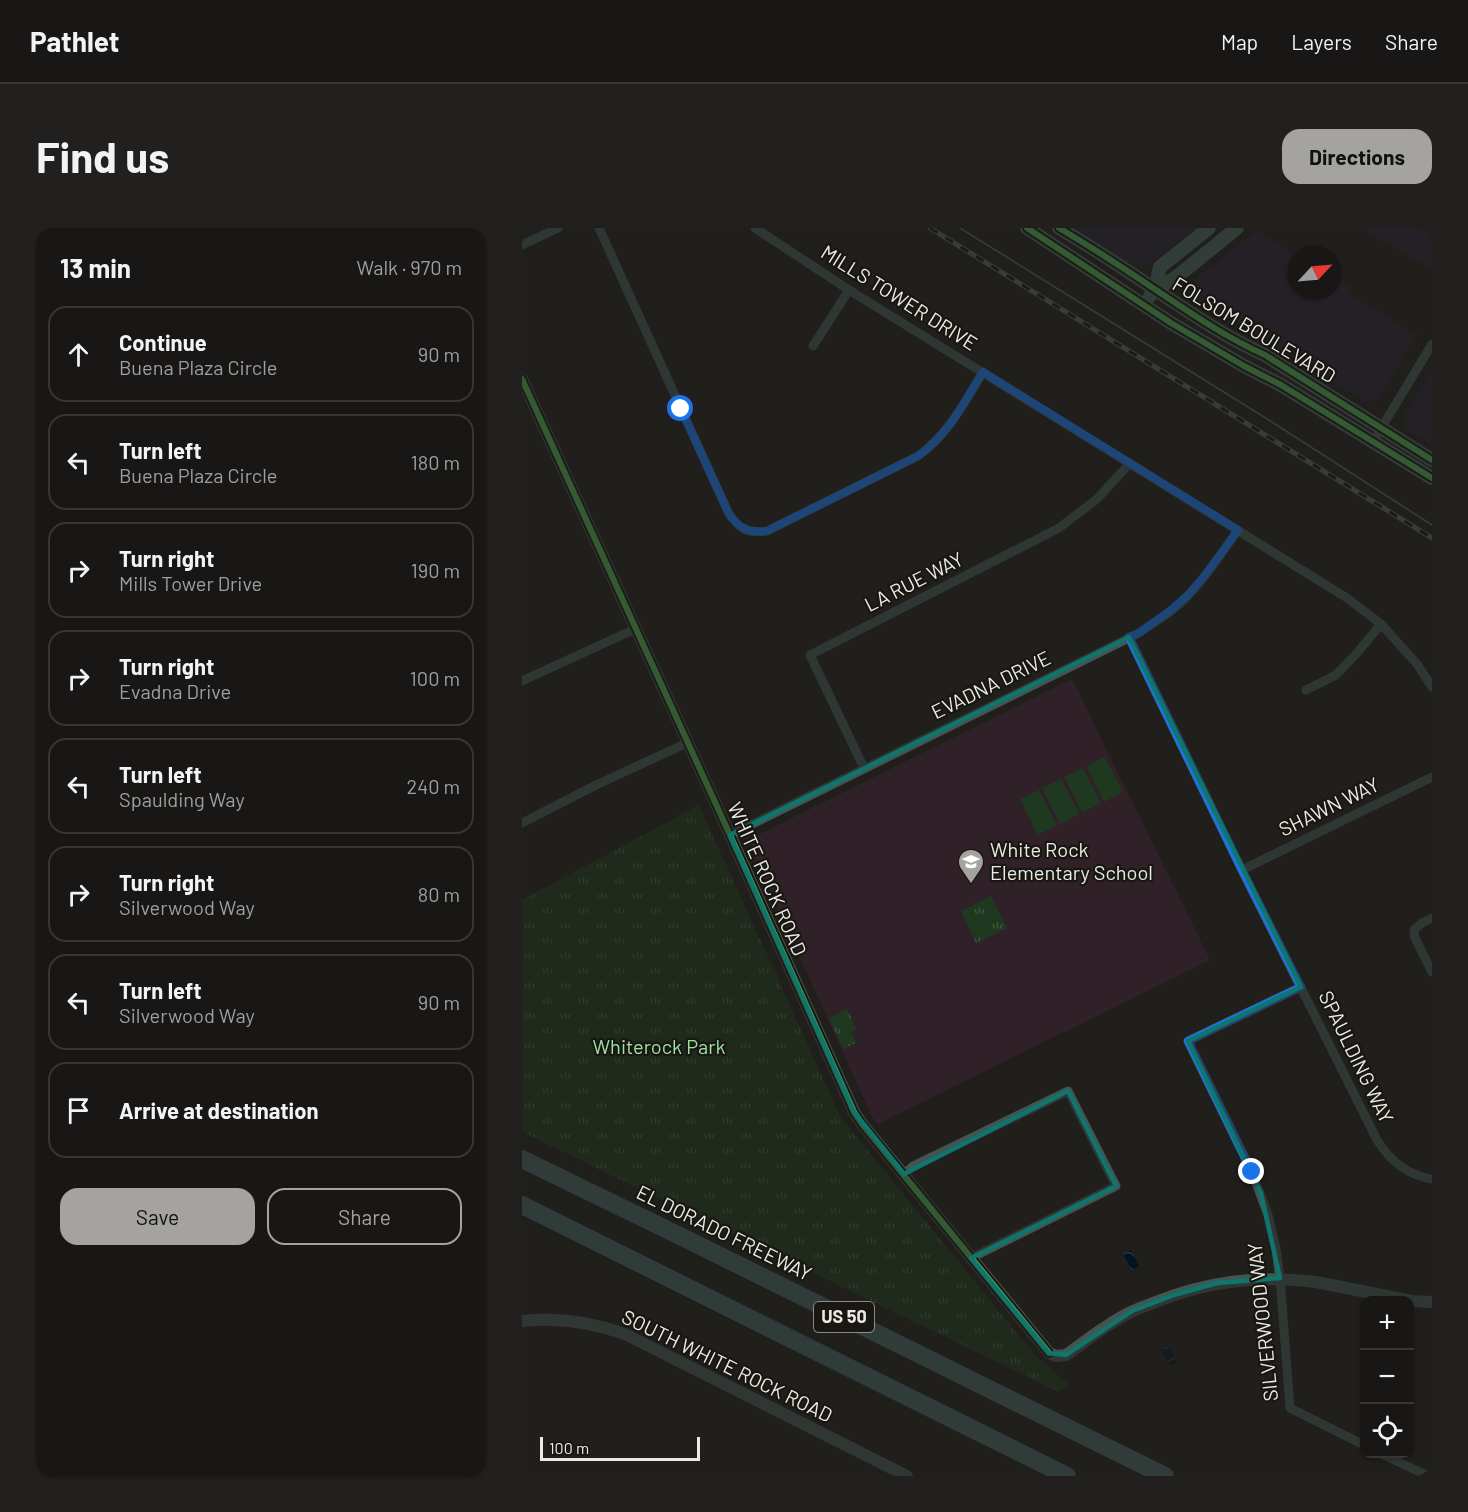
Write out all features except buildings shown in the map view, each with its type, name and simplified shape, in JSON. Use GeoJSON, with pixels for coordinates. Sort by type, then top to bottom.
{"type":"FeatureCollection","features":[{"type":"Feature","properties":{"kind":"highway","name":"EL DORADO FREEWAY"},"geometry":{"type":"LineString","coordinates":[[522,1159],[1165,1476]]}},
{"type":"Feature","properties":{"kind":"highway","name":"US 50"},"geometry":{"type":"LineString","coordinates":[[522,1206],[1067,1476]]}},
{"type":"Feature","properties":{"kind":"main road","name":"FOLSOM BOULEVARD"},"geometry":{"type":"LineString","coordinates":[[1027,228],[1144,305],[1244,366],[1281,385],[1432,478]]}},
{"type":"Feature","properties":{"kind":"main road","name":"FOLSOM BOULEVARD"},"geometry":{"type":"LineString","coordinates":[[1059,228],[1229,337],[1265,355],[1432,460]]}},
{"type":"Feature","properties":{"kind":"main road"},"geometry":{"type":"LineString","coordinates":[[1144,305],[1155,289],[1160,267],[1209,228]]}},
{"type":"Feature","properties":{"kind":"main road"},"geometry":{"type":"LineString","coordinates":[[1155,289],[1174,279],[1237,228]]}},
{"type":"Feature","properties":{"kind":"street"},"geometry":{"type":"LineString","coordinates":[[522,245],[558,228]]}},
{"type":"Feature","properties":{"kind":"street"},"geometry":{"type":"LineString","coordinates":[[599,228],[729,514],[735,523],[745,530],[767,531],[918,456],[946,431],[983,372]]}},
{"type":"Feature","properties":{"kind":"street","name":"MILLS TOWER DRIVE"},"geometry":{"type":"LineString","coordinates":[[755,228],[849,290],[1347,598],[1381,624],[1412,658],[1432,687]]}},
{"type":"Feature","properties":{"kind":"street"},"geometry":{"type":"LineString","coordinates":[[813,346],[849,290]]}},
{"type":"Feature","properties":{"kind":"street"},"geometry":{"type":"LineString","coordinates":[[1372,442],[1432,344]]}},
{"type":"Feature","properties":{"kind":"street","name":"WHITE ROCK ROAD"},"geometry":{"type":"LineString","coordinates":[[522,378],[854,1112],[1049,1353],[1056,1356],[1066,1355],[1132,1311],[1174,1295],[1217,1283],[1280,1278]]}},
{"type":"Feature","properties":{"kind":"street"},"geometry":{"type":"LineString","coordinates":[[522,411],[534,405]]}},
{"type":"Feature","properties":{"kind":"street","name":"LA RUE WAY"},"geometry":{"type":"LineString","coordinates":[[864,768],[810,655],[1059,528],[1097,499],[1130,463]]}},
{"type":"Feature","properties":{"kind":"street","name":"EVADNA DRIVE"},"geometry":{"type":"LineString","coordinates":[[730,835],[1139,633],[1189,594],[1238,530]]}},
{"type":"Feature","properties":{"kind":"street"},"geometry":{"type":"LineString","coordinates":[[1306,690],[1336,675],[1357,654],[1381,624]]}},
{"type":"Feature","properties":{"kind":"street"},"geometry":{"type":"LineString","coordinates":[[522,681],[635,629]]}},
{"type":"Feature","properties":{"kind":"street","name":"SPAULDING WAY"},"geometry":{"type":"LineString","coordinates":[[1129,637],[1242,870],[1383,1151],[1401,1167],[1432,1179]]}},
{"type":"Feature","properties":{"kind":"street"},"geometry":{"type":"LineString","coordinates":[[522,823],[687,743]]}},
{"type":"Feature","properties":{"kind":"street","name":"SHAWN WAY"},"geometry":{"type":"LineString","coordinates":[[1242,870],[1432,777]]}},
{"type":"Feature","properties":{"kind":"street"},"geometry":{"type":"LineString","coordinates":[[1432,918],[1414,930],[1415,938],[1432,972]]}},
{"type":"Feature","properties":{"kind":"street","name":"SILVERWOOD WAY"},"geometry":{"type":"LineString","coordinates":[[1301,987],[1188,1041],[1252,1172],[1268,1215],[1280,1278],[1290,1408],[1360,1443]]}},
{"type":"Feature","properties":{"kind":"street"},"geometry":{"type":"LineString","coordinates":[[904,1174],[913,1167],[1068,1090],[1116,1186],[971,1258]]}},
{"type":"Feature","properties":{"kind":"street"},"geometry":{"type":"LineString","coordinates":[[1280,1278],[1432,1302]]}},
{"type":"Feature","properties":{"kind":"street","name":"SOUTH WHITE ROCK ROAD"},"geometry":{"type":"LineString","coordinates":[[522,1321],[552,1319],[580,1322],[627,1335],[907,1476]]}},
{"type":"Feature","properties":{"kind":"street"},"geometry":{"type":"LineString","coordinates":[[1390,1458],[1428,1476]]}},
{"type":"Feature","properties":{"kind":"highlighted area"},"geometry":{"type":"Polygon","coordinates":[[[1129,637],[1301,987],[1188,1041],[1261,1193],[1280,1278],[1217,1283],[1174,1295],[1132,1311],[1066,1355],[1049,1353],[971,1258],[1116,1186],[1068,1091],[904,1174],[854,1112],[730,835],[1129,637]]]}},
{"type":"Feature","properties":{"kind":"shaded area"},"geometry":{"type":"Polygon","coordinates":[[[1069,228],[1199,228],[1143,268],[1133,266],[1069,228]]]}},
{"type":"Feature","properties":{"kind":"shaded area"},"geometry":{"type":"Polygon","coordinates":[[[1363,228],[1432,228],[1432,269],[1385,243],[1363,228]]]}},
{"type":"Feature","properties":{"kind":"shaded area"},"geometry":{"type":"Polygon","coordinates":[[[1257,231],[1288,250],[1288,300],[1342,300],[1342,282],[1351,288],[1348,293],[1417,335],[1378,399],[1366,402],[1197,299],[1194,296],[1192,285],[1200,275],[1257,231]]]}},
{"type":"Feature","properties":{"kind":"shaded area"},"geometry":{"type":"Polygon","coordinates":[[[1432,372],[1432,445],[1405,428],[1403,423],[1404,415],[1432,372]]]}},
{"type":"Feature","properties":{"kind":"shaded area","name":"White Rock Elementary School"},"geometry":{"type":"Polygon","coordinates":[[[1072,679],[1210,960],[878,1124],[872,1117],[751,849],[753,839],[1072,679]]]}},
{"type":"Feature","properties":{"kind":"green space"},"geometry":{"type":"Polygon","coordinates":[[[1105,757],[1123,792],[1104,802],[1086,766],[1105,757]]]}},
{"type":"Feature","properties":{"kind":"green space"},"geometry":{"type":"Polygon","coordinates":[[[1083,768],[1101,803],[1082,813],[1064,777],[1083,768]]]}},
{"type":"Feature","properties":{"kind":"green space"},"geometry":{"type":"Polygon","coordinates":[[[1061,779],[1079,814],[1060,824],[1042,788],[1061,779]]]}},
{"type":"Feature","properties":{"kind":"green space"},"geometry":{"type":"Polygon","coordinates":[[[1039,790],[1057,825],[1038,835],[1020,799],[1039,790]]]}},
{"type":"Feature","properties":{"kind":"green space","name":"Whiterock Park"},"geometry":{"type":"Polygon","coordinates":[[[699,805],[841,1118],[1035,1355],[1069,1385],[1057,1391],[522,1132],[522,900],[699,805]]]}},
{"type":"Feature","properties":{"kind":"green space"},"geometry":{"type":"Polygon","coordinates":[[[991,896],[1007,928],[976,943],[961,911],[991,896]]]}},
{"type":"Feature","properties":{"kind":"green space"},"geometry":{"type":"Polygon","coordinates":[[[847,1009],[856,1029],[851,1032],[856,1043],[843,1049],[829,1018],[847,1009]]]}},
{"type":"Feature","properties":{"kind":"water"},"geometry":{"type":"Polygon","coordinates":[[[1131,1250],[1139,1266],[1132,1270],[1123,1254],[1131,1250]]]}},
{"type":"Feature","properties":{"kind":"water"},"geometry":{"type":"Polygon","coordinates":[[[1168,1345],[1177,1362],[1170,1366],[1161,1350],[1168,1345]]]}},
{"type":"Feature","properties":{"kind":"tram line"},"geometry":{"type":"LineString","coordinates":[[960,228],[1272,422],[1432,525]]}},
{"type":"Feature","properties":{"kind":"railway"},"geometry":{"type":"LineString","coordinates":[[930,228],[1432,538]]}},
{"type":"Feature","properties":{"kind":"cycle path"},"geometry":{"type":"LineString","coordinates":[[1027,228],[1171,323],[1281,385],[1432,478]]}},
{"type":"Feature","properties":{"kind":"cycle path"},"geometry":{"type":"LineString","coordinates":[[1059,228],[1208,324],[1265,355],[1432,460]]}},
{"type":"Feature","properties":{"kind":"cycle path"},"geometry":{"type":"LineString","coordinates":[[522,379],[854,1112],[1049,1353]]}},
{"type":"Feature","properties":{"kind":"place","name":"White Rock Elementary School"},"geometry":{"type":"Point","coordinates":[971,885]}},
{"type":"Feature","properties":{"kind":"route"},"geometry":{"type":"LineString","coordinates":[[681,409],[729,514],[735,523],[745,530],[767,531],[918,456],[946,431],[983,372],[1238,530],[1189,594],[1139,633],[1129,637],[1301,987],[1188,1041],[1252,1172]]}}]}
